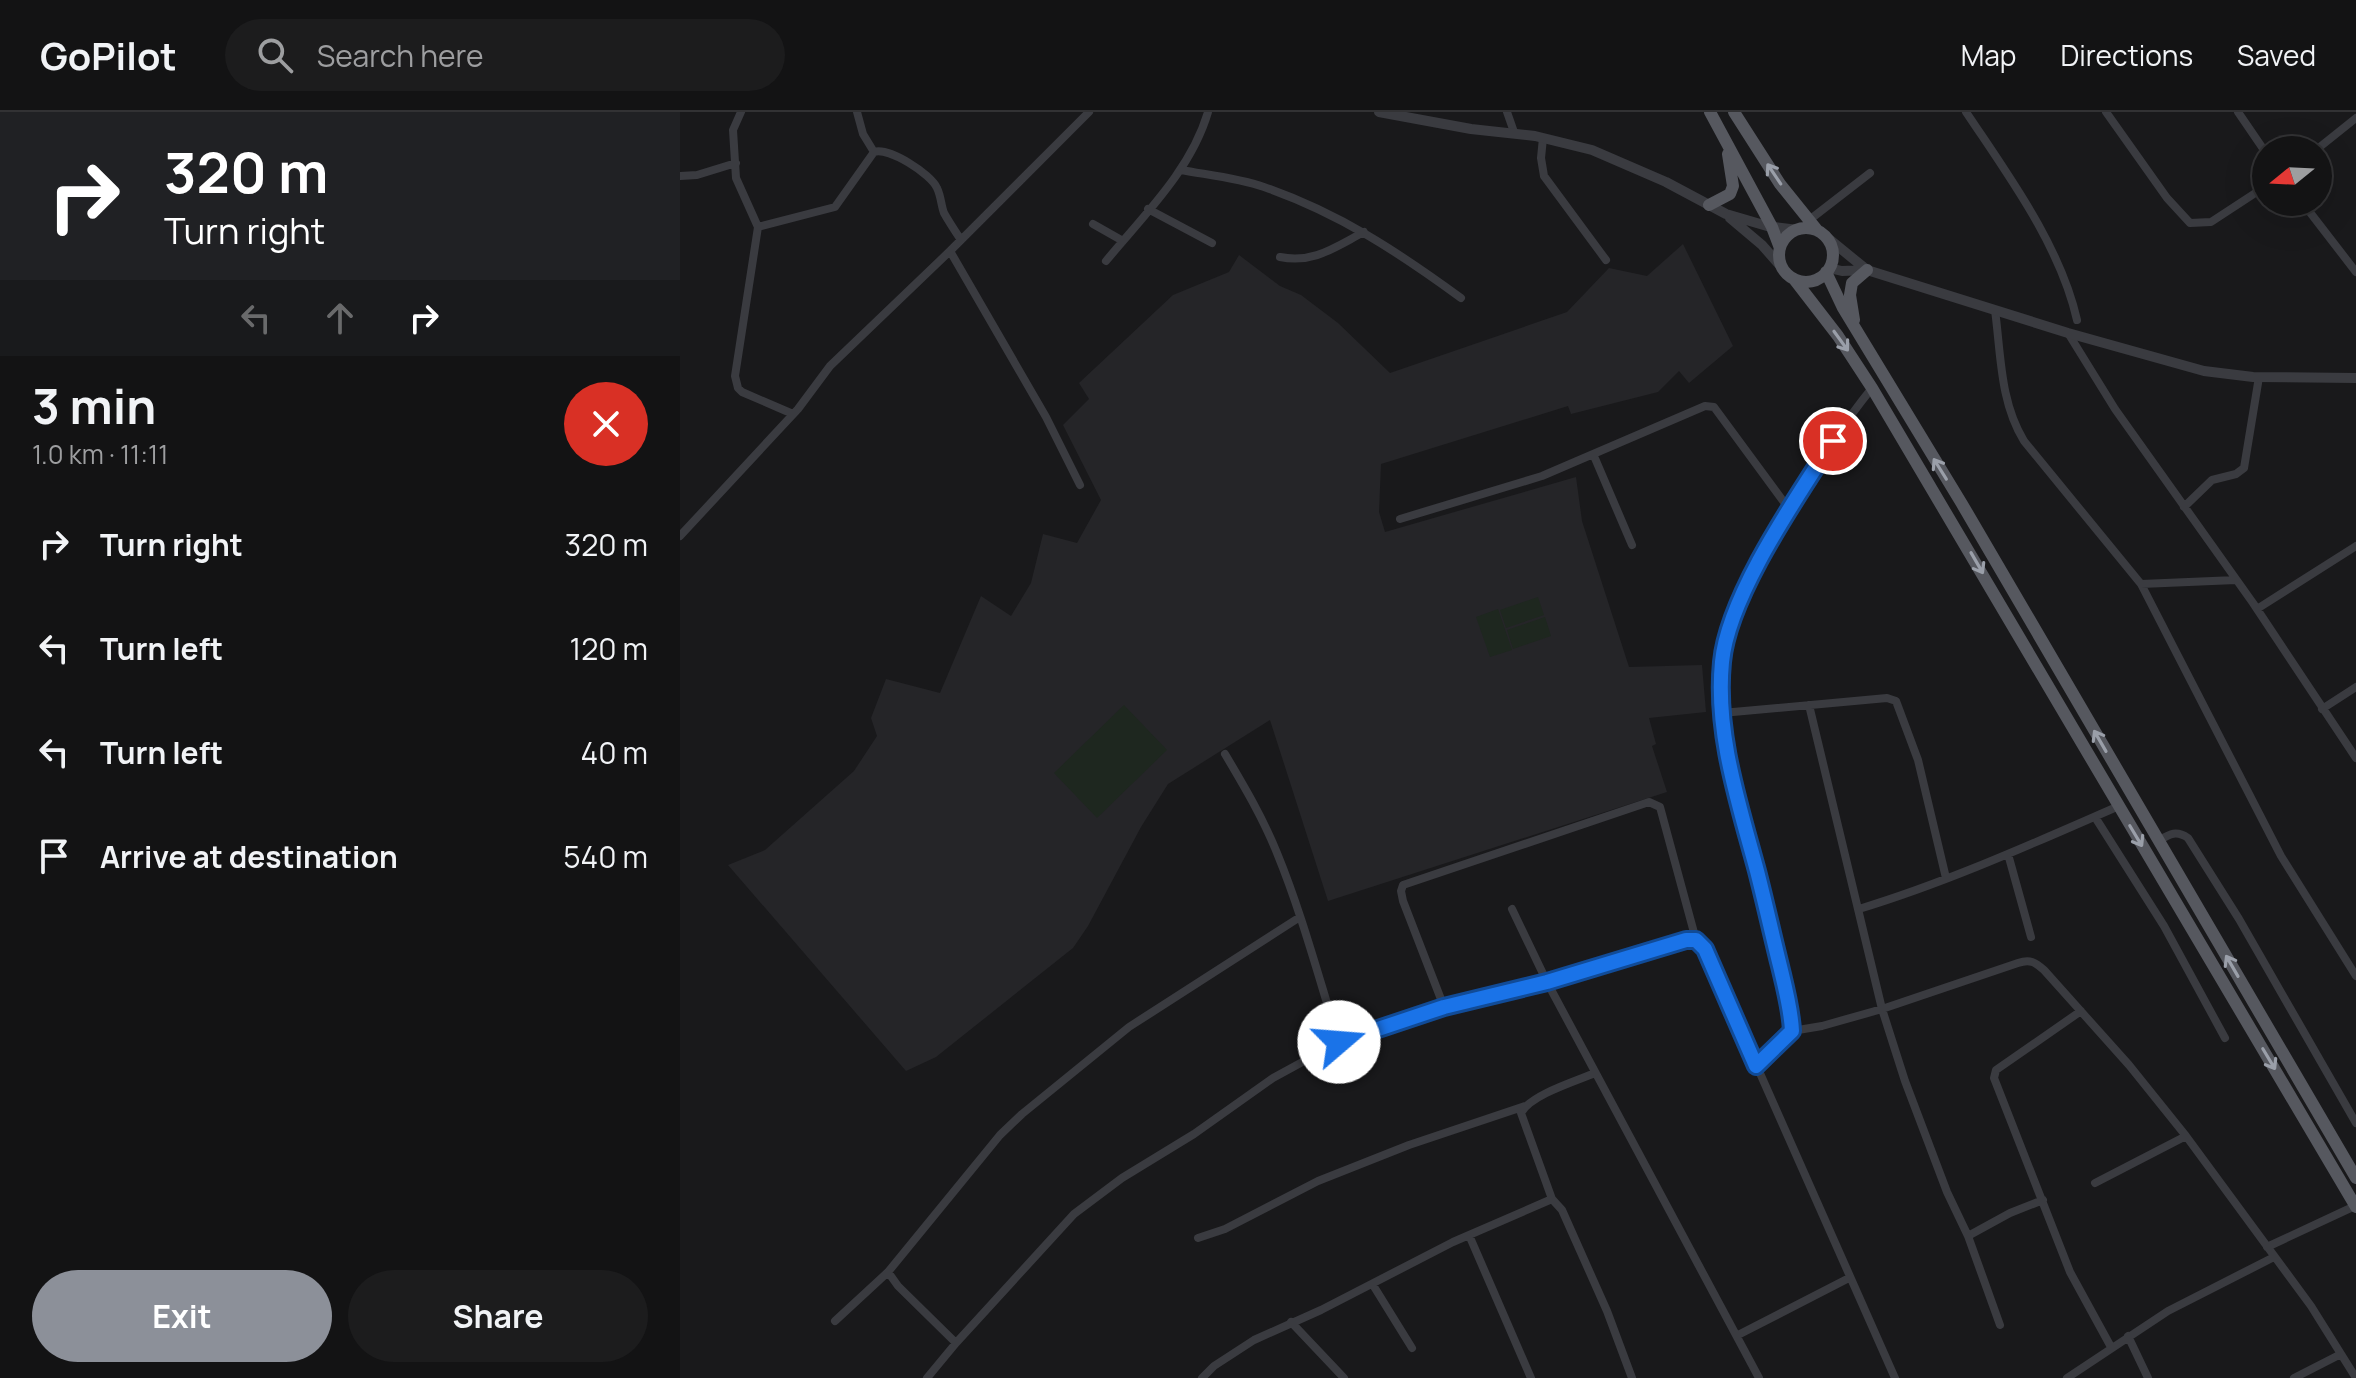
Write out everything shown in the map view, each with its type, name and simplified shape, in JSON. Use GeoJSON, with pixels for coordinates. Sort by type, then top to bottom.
{"type":"FeatureCollection","features":[{"type":"Feature","properties":{"kind":"main road"},"geometry":{"type":"LineString","coordinates":[[1710,112],[1772,227],[1780,248]]}},
{"type":"Feature","properties":{"kind":"main road"},"geometry":{"type":"LineString","coordinates":[[1734,112],[1803,226],[1822,234],[1832,253],[1827,270],[1843,308],[2356,1178]]}},
{"type":"Feature","properties":{"kind":"main road"},"geometry":{"type":"LineString","coordinates":[[1709,205],[1730,194],[1733,186],[1724,135]]}},
{"type":"Feature","properties":{"kind":"main road"},"geometry":{"type":"LineString","coordinates":[[1803,226],[1786,237],[1779,258],[1838,336],[1872,388],[2356,1206]]}},
{"type":"Feature","properties":{"kind":"main road"},"geometry":{"type":"LineString","coordinates":[[1789,275],[1809,281],[1827,270]]}},
{"type":"Feature","properties":{"kind":"main road"},"geometry":{"type":"LineString","coordinates":[[1856,327],[1850,295],[1852,283],[1867,270]]}},
{"type":"Feature","properties":{"kind":"street"},"geometry":{"type":"LineString","coordinates":[[741,112],[733,130],[740,191],[758,227],[735,376],[742,392],[793,414]]}},
{"type":"Feature","properties":{"kind":"street"},"geometry":{"type":"LineString","coordinates":[[857,112],[863,134],[874,152]]}},
{"type":"Feature","properties":{"kind":"street"},"geometry":{"type":"LineString","coordinates":[[680,536],[793,414],[830,366],[1089,112]]}},
{"type":"Feature","properties":{"kind":"street"},"geometry":{"type":"LineString","coordinates":[[1106,261],[1181,170],[1208,112]]}},
{"type":"Feature","properties":{"kind":"street"},"geometry":{"type":"LineString","coordinates":[[1379,112],[1471,129],[1514,132],[1592,150],[1666,182],[1726,214],[1772,227],[1803,226],[1870,173]]}},
{"type":"Feature","properties":{"kind":"street"},"geometry":{"type":"LineString","coordinates":[[1507,112],[1514,132]]}},
{"type":"Feature","properties":{"kind":"street"},"geometry":{"type":"LineString","coordinates":[[1966,112],[2047,241],[2066,280],[2077,320]]}},
{"type":"Feature","properties":{"kind":"street"},"geometry":{"type":"LineString","coordinates":[[2106,112],[2167,198],[2190,223],[2211,222],[2252,195]]}},
{"type":"Feature","properties":{"kind":"street"},"geometry":{"type":"LineString","coordinates":[[2238,112],[2254,136]]}},
{"type":"Feature","properties":{"kind":"street"},"geometry":{"type":"LineString","coordinates":[[2332,137],[2356,118]]}},
{"type":"Feature","properties":{"kind":"street"},"geometry":{"type":"LineString","coordinates":[[1543,138],[1541,158],[1544,176],[1606,260]]}},
{"type":"Feature","properties":{"kind":"street"},"geometry":{"type":"LineString","coordinates":[[758,227],[835,207],[874,152],[885,150],[932,182],[961,240]]}},
{"type":"Feature","properties":{"kind":"street"},"geometry":{"type":"LineString","coordinates":[[680,176],[697,175],[736,163]]}},
{"type":"Feature","properties":{"kind":"street"},"geometry":{"type":"LineString","coordinates":[[1181,170],[1261,186],[1309,205],[1392,248],[1461,298]]}},
{"type":"Feature","properties":{"kind":"street"},"geometry":{"type":"LineString","coordinates":[[1148,209],[1212,243]]}},
{"type":"Feature","properties":{"kind":"street"},"geometry":{"type":"LineString","coordinates":[[1726,214],[1762,245],[1789,275]]}},
{"type":"Feature","properties":{"kind":"street"},"geometry":{"type":"LineString","coordinates":[[2313,216],[2356,272]]}},
{"type":"Feature","properties":{"kind":"street"},"geometry":{"type":"LineString","coordinates":[[1093,224],[1123,241]]}},
{"type":"Feature","properties":{"kind":"street"},"geometry":{"type":"LineString","coordinates":[[1280,257],[1297,260],[1317,257],[1364,232]]}},
{"type":"Feature","properties":{"kind":"street"},"geometry":{"type":"LineString","coordinates":[[1822,234],[1867,270]]}},
{"type":"Feature","properties":{"kind":"street"},"geometry":{"type":"LineString","coordinates":[[950,251],[1046,417],[1080,485]]}},
{"type":"Feature","properties":{"kind":"street"},"geometry":{"type":"LineString","coordinates":[[1827,270],[1867,270],[2068,333],[2204,371],[2259,377],[2356,378]]}},
{"type":"Feature","properties":{"kind":"street"},"geometry":{"type":"LineString","coordinates":[[1995,310],[2007,407],[2015,426],[2141,584],[2281,856],[2356,976]]}},
{"type":"Feature","properties":{"kind":"street"},"geometry":{"type":"LineString","coordinates":[[2068,333],[2115,409],[2257,609],[2356,758]]}},
{"type":"Feature","properties":{"kind":"street"},"geometry":{"type":"LineString","coordinates":[[2184,507],[2212,480],[2236,474],[2244,468],[2259,377]]}},
{"type":"Feature","properties":{"kind":"street"},"geometry":{"type":"LineString","coordinates":[[1792,1031],[1790,1009],[1762,891],[1731,775],[1722,713],[1722,659],[1727,636],[1755,570],[1789,509],[1848,418],[1872,388]]}},
{"type":"Feature","properties":{"kind":"street"},"geometry":{"type":"LineString","coordinates":[[1400,519],[1542,476],[1705,406],[1714,407],[1789,509]]}},
{"type":"Feature","properties":{"kind":"street"},"geometry":{"type":"LineString","coordinates":[[1594,456],[1632,545]]}},
{"type":"Feature","properties":{"kind":"street"},"geometry":{"type":"LineString","coordinates":[[2257,609],[2356,546]]}},
{"type":"Feature","properties":{"kind":"street"},"geometry":{"type":"LineString","coordinates":[[2141,584],[2236,580]]}},
{"type":"Feature","properties":{"kind":"street"},"geometry":{"type":"LineString","coordinates":[[2322,709],[2356,687]]}},
{"type":"Feature","properties":{"kind":"street"},"geometry":{"type":"LineString","coordinates":[[1722,713],[1887,698],[1896,701],[1918,760],[1946,878]]}},
{"type":"Feature","properties":{"kind":"street"},"geometry":{"type":"LineString","coordinates":[[1809,705],[1882,1009],[1905,1081],[1942,1179],[1968,1236],[2000,1325]]}},
{"type":"Feature","properties":{"kind":"street"},"geometry":{"type":"LineString","coordinates":[[1225,754],[1264,826],[1300,917],[1339,1042]]}},
{"type":"Feature","properties":{"kind":"street"},"geometry":{"type":"LineString","coordinates":[[1444,1007],[1403,901],[1403,885],[1649,802],[1660,807],[1696,940],[1705,949],[1895,1378]]}},
{"type":"Feature","properties":{"kind":"street"},"geometry":{"type":"LineString","coordinates":[[1859,909],[2008,854],[2119,806]]}},
{"type":"Feature","properties":{"kind":"street"},"geometry":{"type":"LineString","coordinates":[[2095,817],[2164,926],[2225,1038]]}},
{"type":"Feature","properties":{"kind":"street"},"geometry":{"type":"LineString","coordinates":[[2158,841],[2172,832],[2188,838],[2239,919],[2356,1123]]}},
{"type":"Feature","properties":{"kind":"street"},"geometry":{"type":"LineString","coordinates":[[2008,854],[2031,937]]}},
{"type":"Feature","properties":{"kind":"street"},"geometry":{"type":"LineString","coordinates":[[1512,909],[1547,982],[1759,1378]]}},
{"type":"Feature","properties":{"kind":"street"},"geometry":{"type":"LineString","coordinates":[[835,1321],[888,1272],[1000,1135],[1022,1114],[1129,1027],[1300,917]]}},
{"type":"Feature","properties":{"kind":"street"},"geometry":{"type":"LineString","coordinates":[[927,1378],[1074,1214],[1122,1178],[1194,1134],[1273,1078],[1339,1042],[1444,1007],[1547,982],[1686,940],[1696,940]]}},
{"type":"Feature","properties":{"kind":"street"},"geometry":{"type":"LineString","coordinates":[[1756,1066],[1792,1031],[1882,1009],[2027,960],[2034,962],[2129,1065],[2186,1136],[2311,1306],[2356,1378]]}},
{"type":"Feature","properties":{"kind":"street"},"geometry":{"type":"LineString","coordinates":[[2081,1011],[1996,1070],[1994,1078],[2070,1272],[2111,1347]]}},
{"type":"Feature","properties":{"kind":"street"},"geometry":{"type":"LineString","coordinates":[[1198,1238],[1225,1229],[1318,1181],[1422,1140],[1525,1106],[1595,1073]]}},
{"type":"Feature","properties":{"kind":"street"},"geometry":{"type":"LineString","coordinates":[[1525,1106],[1521,1113],[1552,1199],[1562,1210],[1607,1311],[1632,1378]]}},
{"type":"Feature","properties":{"kind":"street"},"geometry":{"type":"LineString","coordinates":[[2095,1183],[2186,1136]]}},
{"type":"Feature","properties":{"kind":"street"},"geometry":{"type":"LineString","coordinates":[[1202,1378],[1214,1366],[1254,1340],[1373,1285],[1469,1235],[1552,1199]]}},
{"type":"Feature","properties":{"kind":"street"},"geometry":{"type":"LineString","coordinates":[[1968,1236],[2010,1213],[2043,1200]]}},
{"type":"Feature","properties":{"kind":"street"},"geometry":{"type":"LineString","coordinates":[[2267,1247],[2356,1206]]}},
{"type":"Feature","properties":{"kind":"street"},"geometry":{"type":"LineString","coordinates":[[1469,1235],[1531,1378]]}},
{"type":"Feature","properties":{"kind":"street"},"geometry":{"type":"LineString","coordinates":[[2067,1378],[2168,1311],[2274,1257]]}},
{"type":"Feature","properties":{"kind":"street"},"geometry":{"type":"LineString","coordinates":[[888,1272],[898,1286],[956,1343]]}},
{"type":"Feature","properties":{"kind":"street"},"geometry":{"type":"LineString","coordinates":[[1738,1335],[1849,1278]]}},
{"type":"Feature","properties":{"kind":"street"},"geometry":{"type":"LineString","coordinates":[[1373,1285],[1412,1348]]}},
{"type":"Feature","properties":{"kind":"street"},"geometry":{"type":"LineString","coordinates":[[1291,1322],[1344,1378]]}},
{"type":"Feature","properties":{"kind":"street"},"geometry":{"type":"LineString","coordinates":[[2128,1336],[2148,1378]]}},
{"type":"Feature","properties":{"kind":"street"},"geometry":{"type":"LineString","coordinates":[[2294,1378],[2341,1354]]}},
{"type":"Feature","properties":{"kind":"shaded area"},"geometry":{"type":"Polygon","coordinates":[[[1683,244],[1733,346],[1689,383],[1679,371],[1658,392],[1571,414],[1568,406],[1381,464],[1379,512],[1385,532],[1576,477],[1582,521],[1629,667],[1702,665],[1706,712],[1649,718],[1656,744],[1652,746],[1667,792],[1328,901],[1270,720],[1168,784],[1073,948],[936,1057],[906,1071],[728,865],[765,850],[854,771],[877,736],[871,718],[886,679],[940,693],[981,596],[1011,616],[1031,583],[1043,534],[1077,543],[1101,500],[1063,425],[1089,399],[1079,383],[1173,295],[1229,272],[1239,255],[1338,323],[1390,373],[1567,312],[1609,268],[1647,276],[1683,244]]]}},
{"type":"Feature","properties":{"kind":"shaded area"},"geometry":{"type":"Polygon","coordinates":[[[1538,597],[1544,615],[1506,628],[1500,610],[1538,597]]]}},
{"type":"Feature","properties":{"kind":"shaded area"},"geometry":{"type":"Polygon","coordinates":[[[1498,609],[1512,650],[1490,657],[1476,617],[1498,609]]]}},
{"type":"Feature","properties":{"kind":"shaded area"},"geometry":{"type":"Polygon","coordinates":[[[1545,617],[1551,636],[1513,649],[1507,630],[1545,617]]]}},
{"type":"Feature","properties":{"kind":"shaded area"},"geometry":{"type":"Polygon","coordinates":[[[1124,705],[1167,750],[1097,818],[1054,773],[1124,705]]]}},
{"type":"Feature","properties":{"kind":"route"},"geometry":{"type":"LineString","coordinates":[[1339,1042],[1444,1007],[1547,982],[1686,940],[1696,940],[1705,949],[1756,1066],[1792,1031],[1790,1009],[1762,891],[1731,775],[1722,706],[1722,659],[1736,610],[1755,570],[1789,509],[1833,441]]}}]}
